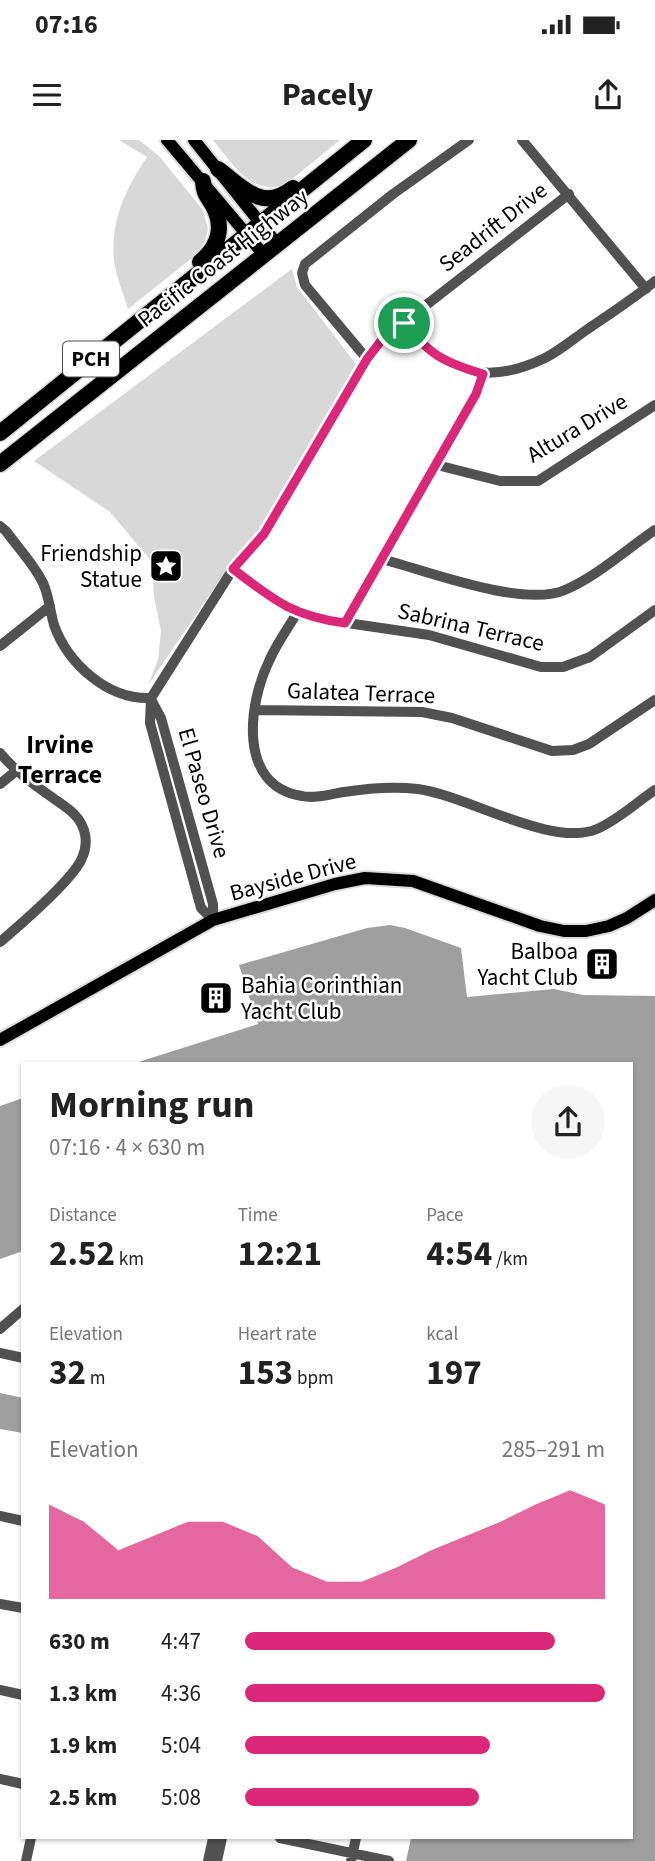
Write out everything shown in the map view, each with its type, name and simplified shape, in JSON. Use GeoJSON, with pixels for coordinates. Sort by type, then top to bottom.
{"type":"FeatureCollection","features":[{"type":"Feature","properties":{"kind":"highway"},"geometry":{"type":"LineString","coordinates":[[218,169],[251,194],[263,198],[277,197],[288,192],[356,140]]}},
{"type":"Feature","properties":{"kind":"highway","name":"Pacific Coast Highway"},"geometry":{"type":"LineString","coordinates":[[0,433],[364,140]]}},
{"type":"Feature","properties":{"kind":"highway"},"geometry":{"type":"LineString","coordinates":[[340,194],[375,153],[392,140]]}},
{"type":"Feature","properties":{"kind":"highway","name":"Pacific Coast Highway"},"geometry":{"type":"LineString","coordinates":[[0,464],[409,140]]}},
{"type":"Feature","properties":{"kind":"highway"},"geometry":{"type":"LineString","coordinates":[[183,286],[211,253],[219,233],[218,218],[204,193],[203,181]]}},
{"type":"Feature","properties":{"kind":"main road"},"geometry":{"type":"LineString","coordinates":[[167,140],[264,255]]}},
{"type":"Feature","properties":{"kind":"main road"},"geometry":{"type":"LineString","coordinates":[[194,140],[277,244]]}},
{"type":"Feature","properties":{"kind":"main road","name":"Bayside Drive"},"geometry":{"type":"LineString","coordinates":[[0,1040],[213,920],[335,884],[365,878],[412,881],[564,931],[586,931],[610,926],[655,900]]}},
{"type":"Feature","properties":{"kind":"street"},"geometry":{"type":"LineString","coordinates":[[367,359],[306,285],[302,273],[305,264],[393,194],[469,140]]}},
{"type":"Feature","properties":{"kind":"street"},"geometry":{"type":"LineString","coordinates":[[404,323],[437,357],[456,366],[483,374],[513,370],[546,357],[650,285],[522,140]]}},
{"type":"Feature","properties":{"kind":"street","name":"Seadrift Drive"},"geometry":{"type":"LineString","coordinates":[[151,698],[233,569],[264,534],[367,359],[384,337],[569,194]]}},
{"type":"Feature","properties":{"kind":"street"},"geometry":{"type":"LineString","coordinates":[[345,623],[437,465],[476,394],[483,374]]}},
{"type":"Feature","properties":{"kind":"street","name":"Altura Drive"},"geometry":{"type":"LineString","coordinates":[[437,465],[499,481],[538,481],[655,405]]}},
{"type":"Feature","properties":{"kind":"street"},"geometry":{"type":"LineString","coordinates":[[0,526],[38,575],[62,641],[83,669],[107,687],[133,697],[151,698]]}},
{"type":"Feature","properties":{"kind":"street"},"geometry":{"type":"LineString","coordinates":[[382,559],[510,595],[537,596],[564,591],[582,581],[655,530]]}},
{"type":"Feature","properties":{"kind":"street","name":"Sabrina Terrace"},"geometry":{"type":"LineString","coordinates":[[233,569],[297,613],[320,620],[429,635],[541,667],[563,667],[590,657],[655,610]]}},
{"type":"Feature","properties":{"kind":"street"},"geometry":{"type":"LineString","coordinates":[[0,646],[50,606]]}},
{"type":"Feature","properties":{"kind":"street"},"geometry":{"type":"LineString","coordinates":[[297,613],[269,659],[253,732],[254,752],[261,773],[278,788],[303,797],[371,788],[419,789],[442,793],[542,829],[565,834],[598,828],[655,790]]}},
{"type":"Feature","properties":{"kind":"street","name":"El Paseo Drive"},"geometry":{"type":"LineString","coordinates":[[151,698],[161,718],[212,904],[213,920]]}},
{"type":"Feature","properties":{"kind":"street","name":"Galatea Terrace"},"geometry":{"type":"LineString","coordinates":[[256,710],[422,712],[452,718],[552,751],[573,750],[589,744],[655,700]]}},
{"type":"Feature","properties":{"kind":"street"},"geometry":{"type":"LineString","coordinates":[[0,753],[16,771],[73,812],[81,821],[86,834],[85,848],[78,865],[41,905],[0,942]]}},
{"type":"Feature","properties":{"kind":"street"},"geometry":{"type":"LineString","coordinates":[[0,784],[16,771]]}},
{"type":"Feature","properties":{"kind":"street"},"geometry":{"type":"LineString","coordinates":[[0,1329],[21,1311]]}},
{"type":"Feature","properties":{"kind":"street"},"geometry":{"type":"LineString","coordinates":[[0,1353],[21,1358]]}},
{"type":"Feature","properties":{"kind":"street"},"geometry":{"type":"LineString","coordinates":[[0,1516],[21,1521]]}},
{"type":"Feature","properties":{"kind":"street"},"geometry":{"type":"LineString","coordinates":[[0,1604],[21,1608]]}},
{"type":"Feature","properties":{"kind":"street"},"geometry":{"type":"LineString","coordinates":[[0,1690],[21,1695]]}},
{"type":"Feature","properties":{"kind":"street"},"geometry":{"type":"LineString","coordinates":[[0,1779],[21,1784]]}},
{"type":"Feature","properties":{"kind":"street"},"geometry":{"type":"LineString","coordinates":[[26,1861],[31,1839]]}},
{"type":"Feature","properties":{"kind":"street"},"geometry":{"type":"LineString","coordinates":[[208,1861],[213,1839]]}},
{"type":"Feature","properties":{"kind":"street"},"geometry":{"type":"LineString","coordinates":[[217,1861],[222,1839]]}},
{"type":"Feature","properties":{"kind":"street"},"geometry":{"type":"LineString","coordinates":[[284,1839],[352,1857],[389,1861]]}},
{"type":"Feature","properties":{"kind":"street"},"geometry":{"type":"LineString","coordinates":[[352,1857],[356,1839]]}},
{"type":"Feature","properties":{"kind":"shaded area"},"geometry":{"type":"Polygon","coordinates":[[[119,140],[139,140],[159,156],[203,210],[208,229],[197,254],[128,309],[115,267],[113,246],[121,206],[147,157],[119,140]]]}},
{"type":"Feature","properties":{"kind":"shaded area"},"geometry":{"type":"Polygon","coordinates":[[[213,140],[340,140],[286,184],[274,187],[263,186],[244,176],[213,140]]]}},
{"type":"Feature","properties":{"kind":"shaded area"},"geometry":{"type":"Polygon","coordinates":[[[292,269],[297,287],[356,364],[261,531],[228,568],[148,685],[158,660],[161,631],[154,597],[152,562],[110,512],[34,461],[292,269]]]}},
{"type":"Feature","properties":{"kind":"shaded area"},"geometry":{"type":"Polygon","coordinates":[[[390,925],[405,928],[461,948],[467,997],[554,989],[583,995],[655,996],[655,1861],[406,1861],[411,1839],[633,1839],[633,1062],[138,1062],[258,1024],[239,965],[367,928],[390,925]]]}},
{"type":"Feature","properties":{"kind":"shaded area"},"geometry":{"type":"Polygon","coordinates":[[[21,1099],[21,1252],[0,1259],[0,1106],[21,1099]]]}},
{"type":"Feature","properties":{"kind":"shaded area"},"geometry":{"type":"Polygon","coordinates":[[[0,1393],[21,1398],[21,1433],[0,1429],[0,1393]]]}},
{"type":"Feature","properties":{"kind":"place","name":"Friendship Statue"},"geometry":{"type":"Point","coordinates":[166,566]}},
{"type":"Feature","properties":{"kind":"place","name":"Balboa Yacht Club"},"geometry":{"type":"Point","coordinates":[602,964]}},
{"type":"Feature","properties":{"kind":"place","name":"Bahia Corinthian Yacht Club"},"geometry":{"type":"Point","coordinates":[216,998]}},
{"type":"Feature","properties":{"kind":"district","name":"Irvine Terrace"},"geometry":{"type":"Point","coordinates":[60,759]}},
{"type":"Feature","properties":{"kind":"route"},"geometry":{"type":"LineString","coordinates":[[404,323],[437,357],[483,374],[476,394],[345,623],[320,620],[297,613],[233,569],[264,534],[367,359],[384,337],[404,323]]}}]}
